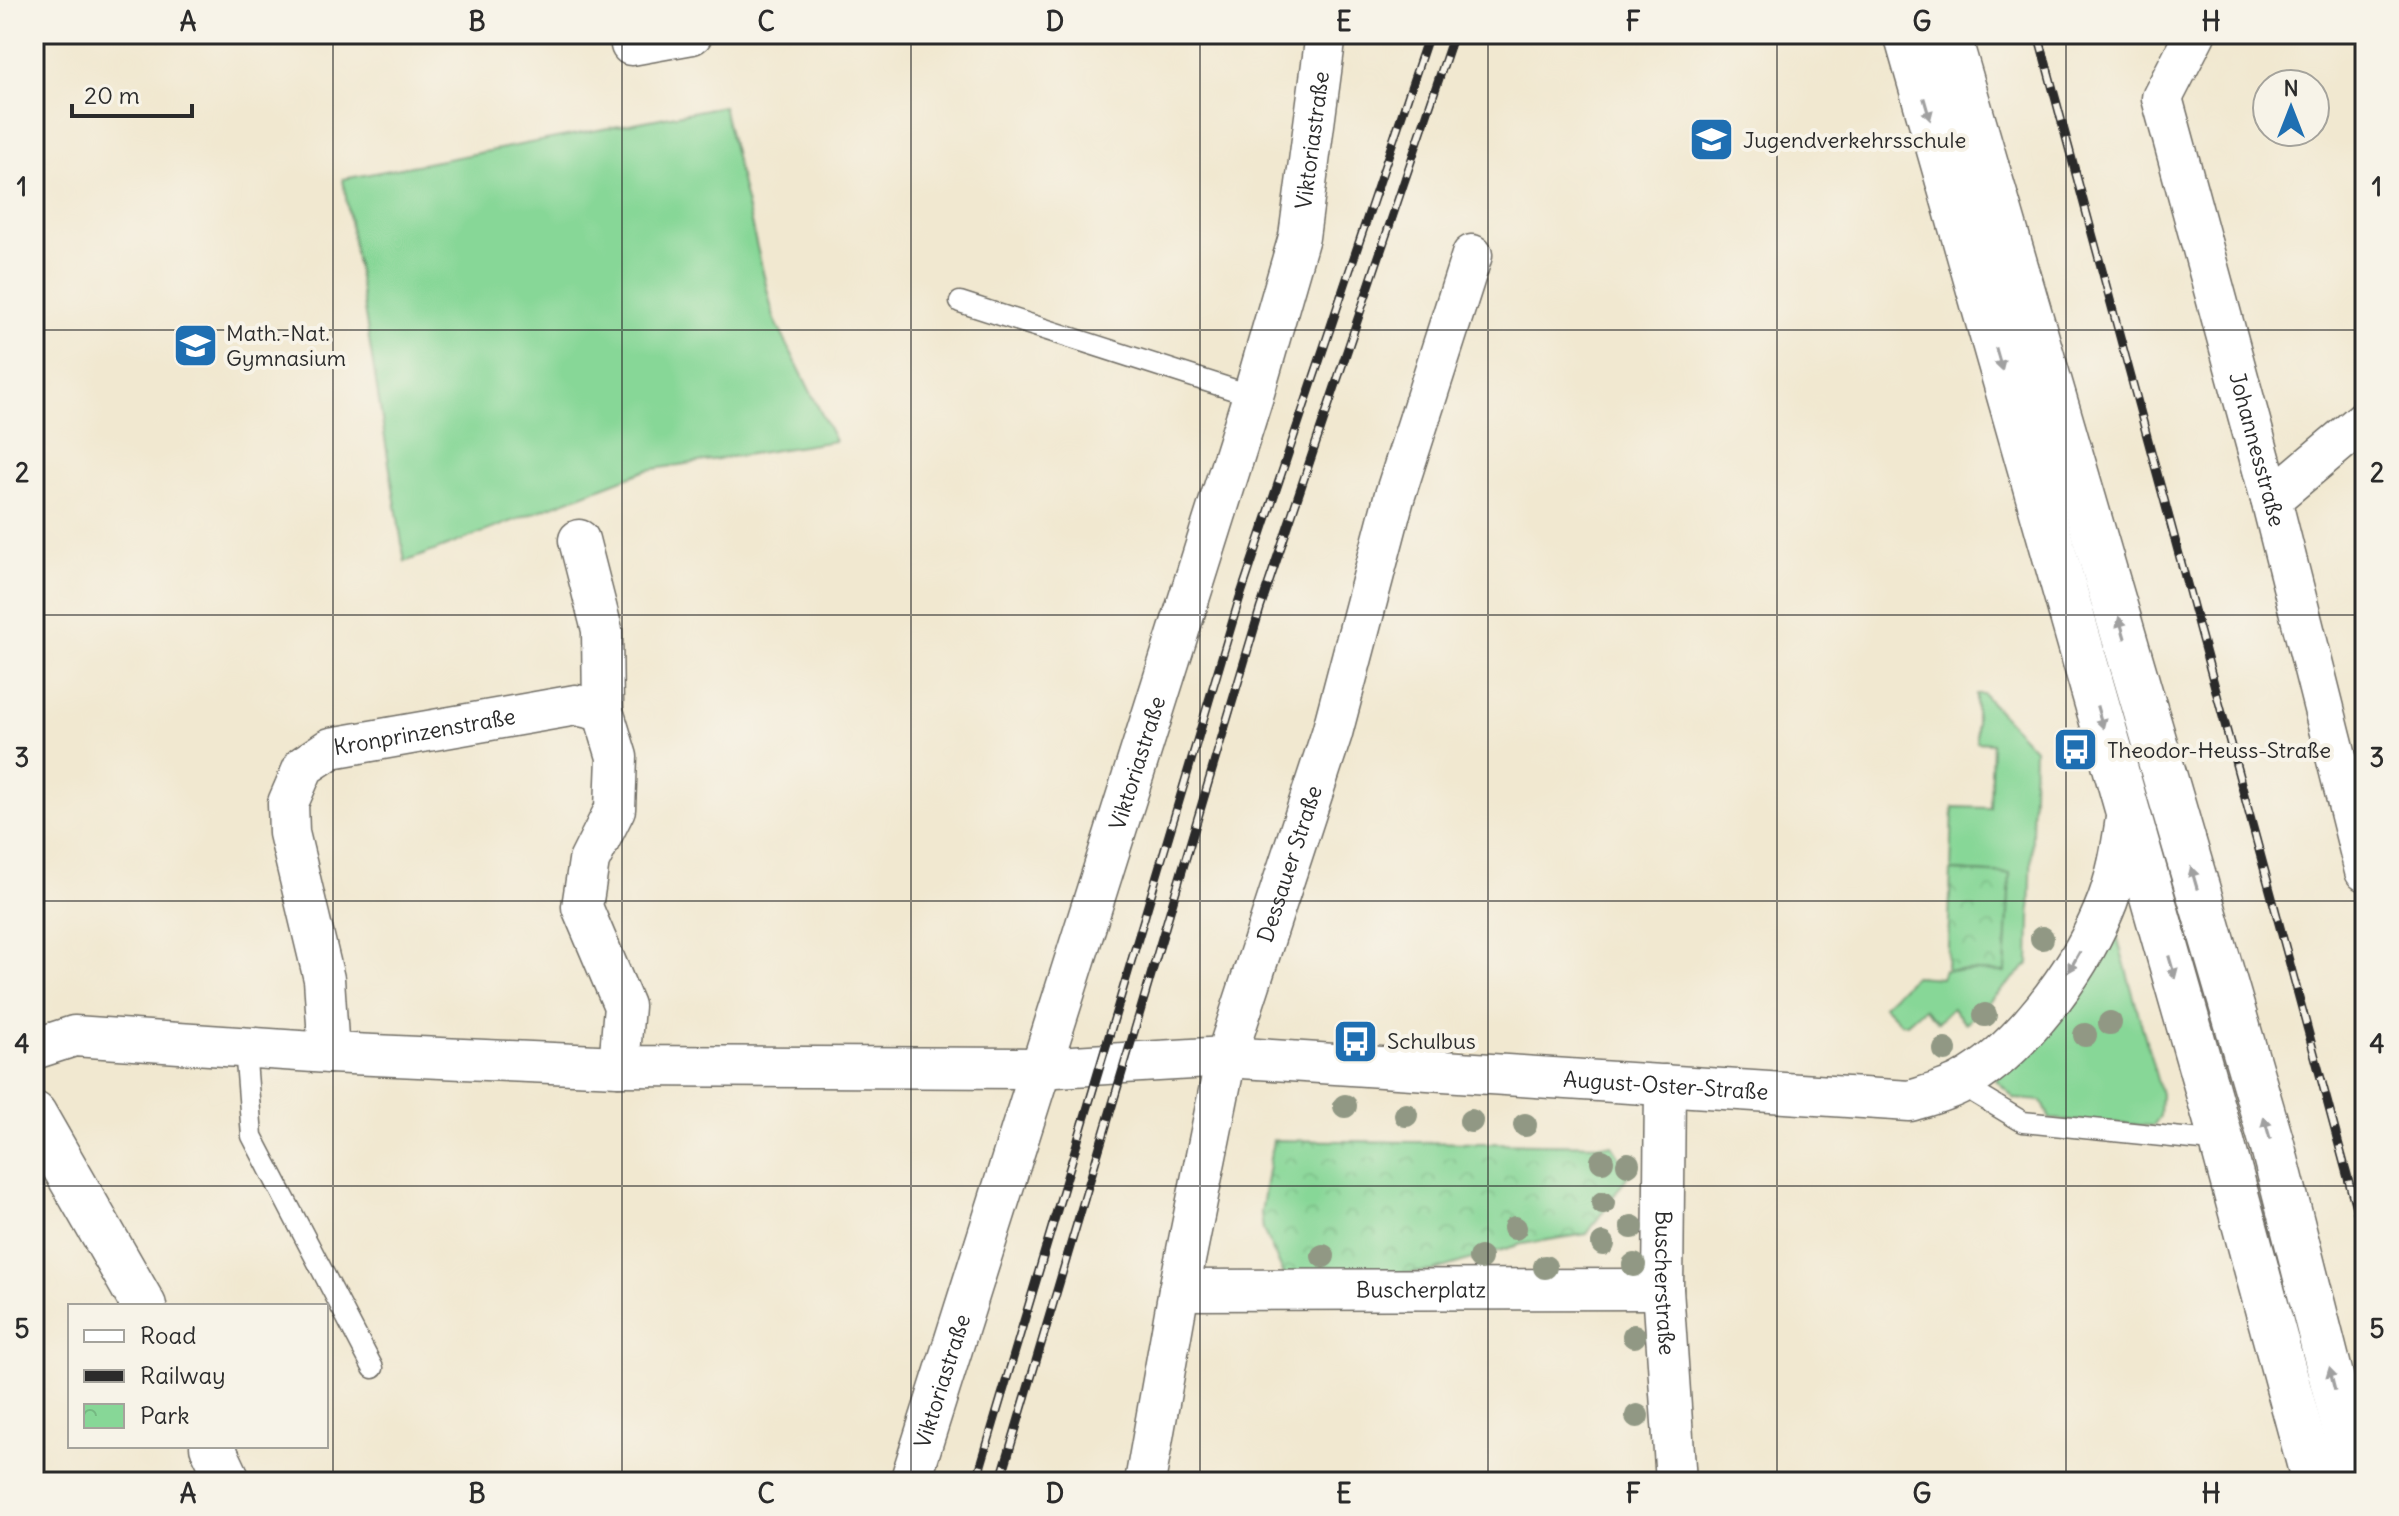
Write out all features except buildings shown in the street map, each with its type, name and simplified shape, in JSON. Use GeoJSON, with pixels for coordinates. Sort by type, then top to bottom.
{"type":"FeatureCollection","features":[{"type":"Feature","properties":{"kind":"main road"},"geometry":{"type":"LineString","coordinates":[[1906,34],[2222,1142],[2314,1482]]}},
{"type":"Feature","properties":{"kind":"main road"},"geometry":{"type":"LineString","coordinates":[[1948,34],[2272,1144],[2358,1482]]}},
{"type":"Feature","properties":{"kind":"main road"},"geometry":{"type":"LineString","coordinates":[[34,1114],[143,1304]]}},
{"type":"Feature","properties":{"kind":"main road"},"geometry":{"type":"LineString","coordinates":[[213,1448],[229,1482]]}},
{"type":"Feature","properties":{"kind":"street"},"geometry":{"type":"LineString","coordinates":[[631,45],[692,34]]}},
{"type":"Feature","properties":{"kind":"street","name":"Viktoriastraße"},"geometry":{"type":"LineString","coordinates":[[910,1482],[1253,396],[1299,237],[1326,34]]}},
{"type":"Feature","properties":{"kind":"street","name":"Johannesstraße"},"geometry":{"type":"LineString","coordinates":[[2195,34],[2162,98],[2271,499],[2365,871]]}},
{"type":"Feature","properties":{"kind":"street","name":"Dessauer Straße"},"geometry":{"type":"LineString","coordinates":[[1145,1482],[1179,1290],[1226,1057],[1332,733],[1394,498],[1472,255]]}},
{"type":"Feature","properties":{"kind":"street"},"geometry":{"type":"LineString","coordinates":[[2271,499],[2365,420]]}},
{"type":"Feature","properties":{"kind":"street"},"geometry":{"type":"LineString","coordinates":[[579,540],[602,630],[603,711],[617,757],[615,809],[589,861],[582,907],[624,1006],[619,1066]]}},
{"type":"Feature","properties":{"kind":"street","name":"Kronprinzenstraße"},"geometry":{"type":"LineString","coordinates":[[329,1053],[324,979],[289,833],[288,803],[304,766],[331,748],[346,745],[576,705],[603,711]]}},
{"type":"Feature","properties":{"kind":"street","name":"August-Oster-Straße"},"geometry":{"type":"LineString","coordinates":[[1039,1068],[1226,1057],[1910,1101],[1960,1084],[1994,1061],[2027,1029],[2062,983],[2103,913],[2120,860],[2127,811]]}},
{"type":"Feature","properties":{"kind":"street"},"geometry":{"type":"LineString","coordinates":[[34,1049],[74,1036],[329,1053],[619,1066],[1039,1068]]}},
{"type":"Feature","properties":{"kind":"street","name":"Buscherstraße"},"geometry":{"type":"LineString","coordinates":[[1665,1085],[1663,1289],[1676,1482]]}},
{"type":"Feature","properties":{"kind":"street","name":"Buscherplatz"},"geometry":{"type":"LineString","coordinates":[[1179,1290],[1663,1289]]}},
{"type":"Feature","properties":{"kind":"lane"},"geometry":{"type":"LineString","coordinates":[[960,302],[1253,396]]}},
{"type":"Feature","properties":{"kind":"lane"},"geometry":{"type":"LineString","coordinates":[[245,1048],[252,1136],[373,1368]]}},
{"type":"Feature","properties":{"kind":"lane"},"geometry":{"type":"LineString","coordinates":[[1960,1084],[2023,1122],[2222,1142]]}},
{"type":"Feature","properties":{"kind":"green space"},"geometry":{"type":"Polygon","coordinates":[[[723,106],[774,318],[835,441],[647,470],[405,562],[343,179],[723,106]]]}},
{"type":"Feature","properties":{"kind":"green space"},"geometry":{"type":"Polygon","coordinates":[[[1976,694],[1983,694],[2034,749],[2029,964],[1966,1023],[1952,1008],[1938,1022],[1924,1008],[1907,1023],[1901,1023],[1883,1005],[1914,976],[1941,978],[1944,970],[2005,972],[2009,874],[1951,871],[1953,807],[1990,808],[1992,743],[1976,742],[1976,694]]]}},
{"type":"Feature","properties":{"kind":"green space"},"geometry":{"type":"Polygon","coordinates":[[[1951,871],[2010,874],[2005,972],[1947,970],[1951,871]]]}},
{"type":"Feature","properties":{"kind":"green space"},"geometry":{"type":"Polygon","coordinates":[[[2114,926],[2161,1094],[2160,1116],[2153,1126],[2050,1119],[2042,1101],[2015,1099],[1996,1080],[2114,926]]]}},
{"type":"Feature","properties":{"kind":"green space"},"geometry":{"type":"Polygon","coordinates":[[[1273,1140],[1612,1145],[1630,1173],[1587,1234],[1522,1244],[1432,1271],[1288,1283],[1263,1230],[1261,1213],[1273,1140]]]}},
{"type":"Feature","properties":{"kind":"railway"},"geometry":{"type":"LineString","coordinates":[[976,1482],[1239,600],[1429,34]]}},
{"type":"Feature","properties":{"kind":"railway"},"geometry":{"type":"LineString","coordinates":[[1000,1482],[1260,609],[1454,34]]}},
{"type":"Feature","properties":{"kind":"railway"},"geometry":{"type":"LineString","coordinates":[[2038,34],[2365,1241]]}},
{"type":"Feature","properties":{"kind":"place","name":"Jugendverkehrsschule"},"geometry":{"type":"Point","coordinates":[1712,140]}},
{"type":"Feature","properties":{"kind":"place","name":"Math.-Nat. Gymnasium"},"geometry":{"type":"Point","coordinates":[195,346]}},
{"type":"Feature","properties":{"kind":"place","name":"Theodor-Heuss-Straße"},"geometry":{"type":"Point","coordinates":[2076,750]}},
{"type":"Feature","properties":{"kind":"place","name":"Schulbus"},"geometry":{"type":"Point","coordinates":[1356,1041]}}]}
